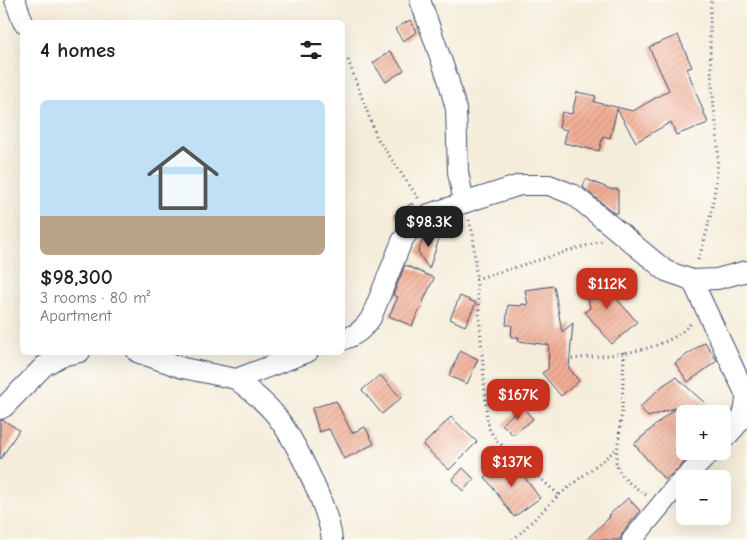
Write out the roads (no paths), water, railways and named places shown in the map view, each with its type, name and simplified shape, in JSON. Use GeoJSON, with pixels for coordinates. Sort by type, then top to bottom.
{"type":"FeatureCollection","features":[{"type":"Feature","properties":{"kind":"street"},"geometry":{"type":"LineString","coordinates":[[16,0],[22,20]]}},
{"type":"Feature","properties":{"kind":"street"},"geometry":{"type":"LineString","coordinates":[[420,0],[448,79],[456,109],[458,172],[464,203]]}},
{"type":"Feature","properties":{"kind":"street"},"geometry":{"type":"LineString","coordinates":[[345,339],[355,335],[365,327],[371,318],[402,241],[413,226],[429,214],[520,185],[549,184],[574,195],[666,271],[692,280],[717,279],[747,271]]}},
{"type":"Feature","properties":{"kind":"street"},"geometry":{"type":"LineString","coordinates":[[692,280],[746,395],[746,407],[740,423],[731,432]]}},
{"type":"Feature","properties":{"kind":"street"},"geometry":{"type":"LineString","coordinates":[[0,408],[4,407],[44,366],[66,355]]}},
{"type":"Feature","properties":{"kind":"street"},"geometry":{"type":"LineString","coordinates":[[146,355],[183,368],[236,379],[274,412],[290,436],[306,468],[321,503],[332,540]]}},
{"type":"Feature","properties":{"kind":"street"},"geometry":{"type":"LineString","coordinates":[[236,379],[300,355]]}},
{"type":"Feature","properties":{"kind":"street"},"geometry":{"type":"LineString","coordinates":[[632,540],[674,489],[703,460]]}}]}
